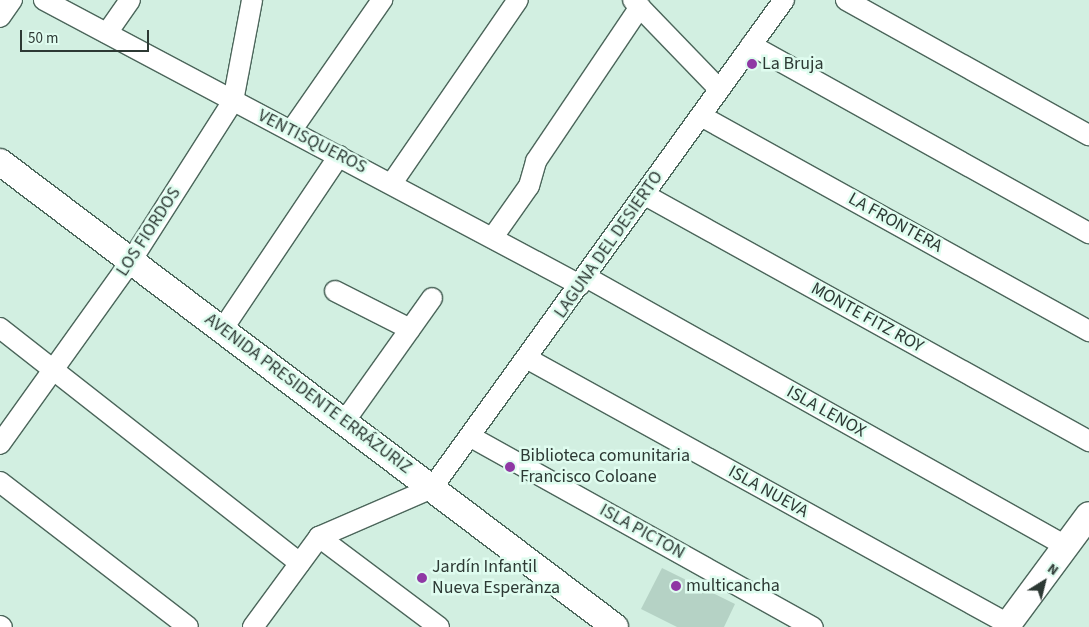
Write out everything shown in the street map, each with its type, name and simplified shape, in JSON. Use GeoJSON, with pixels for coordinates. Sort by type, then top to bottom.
{"type":"FeatureCollection","features":[{"type":"Feature","properties":{"kind":"street"},"geometry":{"type":"LineString","coordinates":[[0,18],[12,0]]}},
{"type":"Feature","properties":{"kind":"street","name":"VENTISQUEROS"},"geometry":{"type":"LineString","coordinates":[[44,0],[493,237],[583,281]]}},
{"type":"Feature","properties":{"kind":"street"},"geometry":{"type":"LineString","coordinates":[[107,33],[130,0]]}},
{"type":"Feature","properties":{"kind":"street","name":"LOS FIORDOS"},"geometry":{"type":"LineString","coordinates":[[0,444],[131,261],[233,101],[252,0]]}},
{"type":"Feature","properties":{"kind":"street"},"geometry":{"type":"LineString","coordinates":[[291,131],[382,0]]}},
{"type":"Feature","properties":{"kind":"street"},"geometry":{"type":"LineString","coordinates":[[392,183],[518,0]]}},
{"type":"Feature","properties":{"kind":"street","name":"LAGUNA DEL DESIERTO"},"geometry":{"type":"LineString","coordinates":[[432,488],[528,360],[784,0]]}},
{"type":"Feature","properties":{"kind":"street"},"geometry":{"type":"LineString","coordinates":[[846,0],[1089,135]]}},
{"type":"Feature","properties":{"kind":"street"},"geometry":{"type":"LineString","coordinates":[[493,237],[529,186],[536,161],[636,4],[720,89]]}},
{"type":"Feature","properties":{"kind":"street"},"geometry":{"type":"LineString","coordinates":[[751,45],[1089,233]]}},
{"type":"Feature","properties":{"kind":"street","name":"LA FRONTERA"},"geometry":{"type":"LineString","coordinates":[[700,116],[1089,331]]}},
{"type":"Feature","properties":{"kind":"street"},"geometry":{"type":"LineString","coordinates":[[222,330],[339,156]]}},
{"type":"Feature","properties":{"kind":"street","name":"AVENIDA PRESIDENTE ERRÁZURIZ"},"geometry":{"type":"LineString","coordinates":[[0,162],[615,627]]}},
{"type":"Feature","properties":{"kind":"street","name":"MONTE FITZ ROY"},"geometry":{"type":"LineString","coordinates":[[645,195],[1089,441]]}},
{"type":"Feature","properties":{"kind":"street","name":"ISLA LENOX"},"geometry":{"type":"LineString","coordinates":[[583,281],[1066,546]]}},
{"type":"Feature","properties":{"kind":"street"},"geometry":{"type":"LineString","coordinates":[[334,291],[410,329]]}},
{"type":"Feature","properties":{"kind":"street"},"geometry":{"type":"LineString","coordinates":[[344,422],[432,298]]}},
{"type":"Feature","properties":{"kind":"street"},"geometry":{"type":"LineString","coordinates":[[0,328],[52,371],[300,563]]}},
{"type":"Feature","properties":{"kind":"street","name":"ISLA NUEVA"},"geometry":{"type":"LineString","coordinates":[[528,360],[1007,626]]}},
{"type":"Feature","properties":{"kind":"street","name":"ISLA PICTON"},"geometry":{"type":"LineString","coordinates":[[471,437],[813,627]]}},
{"type":"Feature","properties":{"kind":"street"},"geometry":{"type":"LineString","coordinates":[[0,482],[188,627]]}},
{"type":"Feature","properties":{"kind":"street"},"geometry":{"type":"LineString","coordinates":[[261,624],[319,537],[432,488]]}},
{"type":"Feature","properties":{"kind":"street"},"geometry":{"type":"LineString","coordinates":[[1007,626],[1089,515]]}},
{"type":"Feature","properties":{"kind":"street"},"geometry":{"type":"LineString","coordinates":[[319,537],[438,627]]}},
{"type":"Feature","properties":{"kind":"building","name":"multicancha"},"geometry":{"type":"Polygon","coordinates":[[[662,568],[735,604],[724,627],[677,627],[641,609],[662,568]]]}},
{"type":"Feature","properties":{"kind":"place","name":"La Bruja"},"geometry":{"type":"Point","coordinates":[752,64]}},
{"type":"Feature","properties":{"kind":"place","name":"Biblioteca comunitaria Francisco Coloane"},"geometry":{"type":"Point","coordinates":[510,467]}},
{"type":"Feature","properties":{"kind":"place","name":"Jardín Infantil Nueva Esperanza"},"geometry":{"type":"Point","coordinates":[422,578]}},
{"type":"Feature","properties":{"kind":"place","name":"multicancha"},"geometry":{"type":"Point","coordinates":[676,586]}}]}
